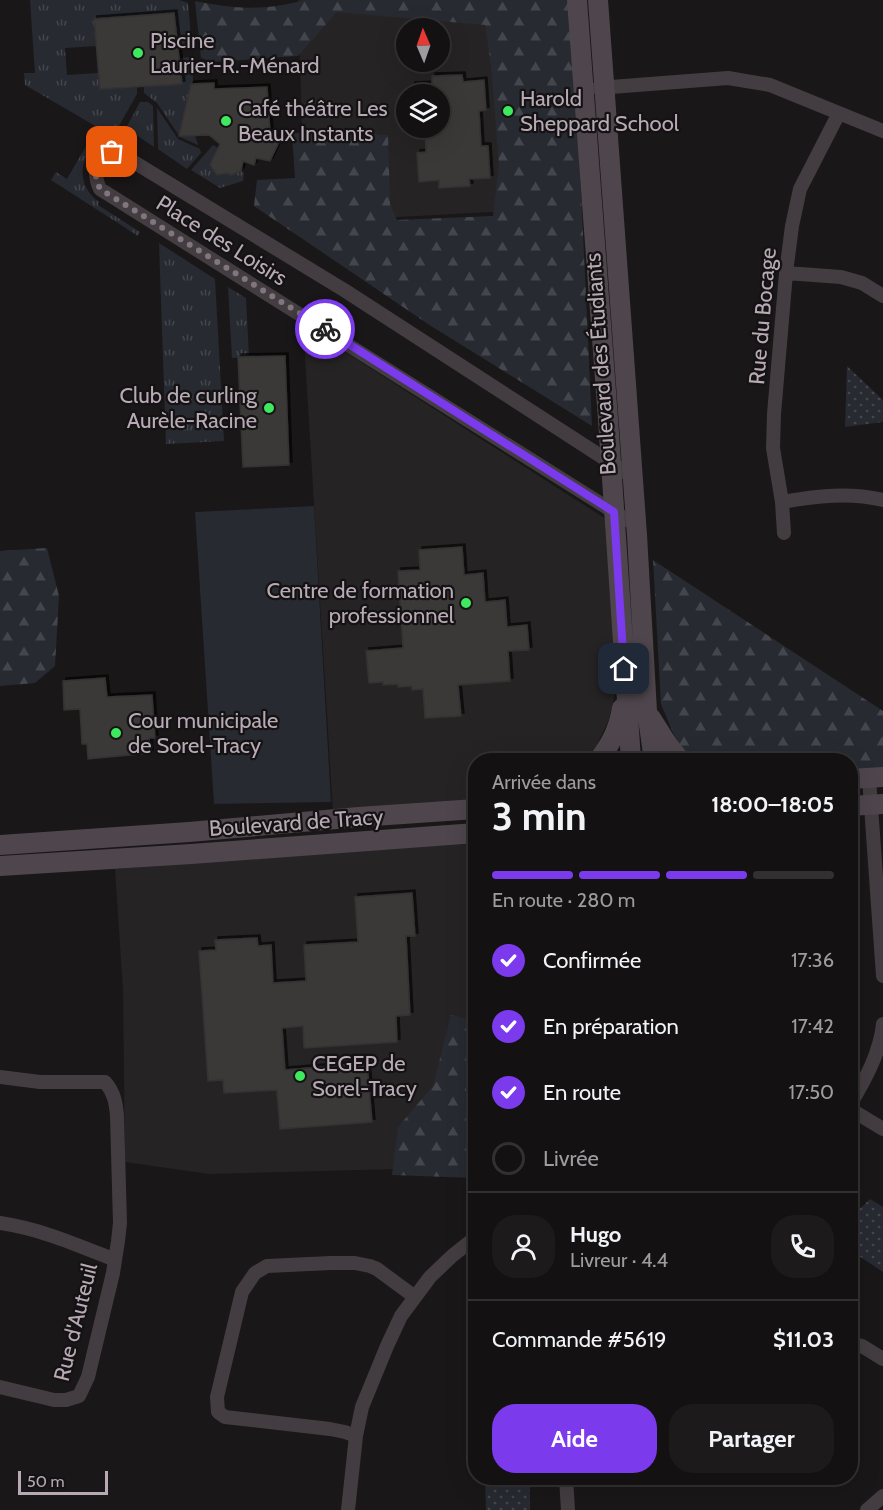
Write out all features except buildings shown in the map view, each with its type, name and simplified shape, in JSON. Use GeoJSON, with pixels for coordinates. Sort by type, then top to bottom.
{"type":"FeatureCollection","features":[{"type":"Feature","properties":{"kind":"street","name":"Boulevard des Étudiants"},"geometry":{"type":"LineString","coordinates":[[577,0],[630,753]]}},
{"type":"Feature","properties":{"kind":"street","name":"Boulevard des Étudiants"},"geometry":{"type":"LineString","coordinates":[[598,0],[633,477],[647,711],[653,753]]}},
{"type":"Feature","properties":{"kind":"street"},"geometry":{"type":"LineString","coordinates":[[583,89],[728,78],[770,85],[883,131]]}},
{"type":"Feature","properties":{"kind":"street","name":"Rue du Bocage"},"geometry":{"type":"LineString","coordinates":[[784,533],[782,501],[773,448],[786,273],[792,226],[800,189],[839,113]]}},
{"type":"Feature","properties":{"kind":"street","name":"Place des Loisirs"},"geometry":{"type":"LineString","coordinates":[[633,477],[344,290],[119,153],[105,154],[97,164],[96,180],[100,189],[636,525]]}},
{"type":"Feature","properties":{"kind":"street"},"geometry":{"type":"LineString","coordinates":[[786,273],[841,277],[862,283],[883,296]]}},
{"type":"Feature","properties":{"kind":"street"},"geometry":{"type":"LineString","coordinates":[[782,501],[836,495],[866,496],[883,500]]}},
{"type":"Feature","properties":{"kind":"street"},"geometry":{"type":"LineString","coordinates":[[604,753],[610,745],[616,730],[625,690]]}},
{"type":"Feature","properties":{"kind":"street"},"geometry":{"type":"LineString","coordinates":[[647,711],[674,753]]}},
{"type":"Feature","properties":{"kind":"street"},"geometry":{"type":"LineString","coordinates":[[868,778],[878,804],[883,976]]}},
{"type":"Feature","properties":{"kind":"street"},"geometry":{"type":"LineString","coordinates":[[858,805],[878,804]]}},
{"type":"Feature","properties":{"kind":"street","name":"Boulevard de Tracy"},"geometry":{"type":"LineString","coordinates":[[0,845],[468,810]]}},
{"type":"Feature","properties":{"kind":"street","name":"Boulevard de Tracy"},"geometry":{"type":"LineString","coordinates":[[447,811],[468,832]]}},
{"type":"Feature","properties":{"kind":"street","name":"Boulevard de Tracy"},"geometry":{"type":"LineString","coordinates":[[0,866],[468,833]]}},
{"type":"Feature","properties":{"kind":"street"},"geometry":{"type":"LineString","coordinates":[[132,858],[142,836]]}},
{"type":"Feature","properties":{"kind":"street"},"geometry":{"type":"LineString","coordinates":[[858,1092],[873,1060],[883,1024]]}},
{"type":"Feature","properties":{"kind":"street"},"geometry":{"type":"LineString","coordinates":[[0,1077],[40,1082],[105,1082],[111,1089],[116,1103],[117,1116],[120,1223],[115,1260]]}},
{"type":"Feature","properties":{"kind":"street"},"geometry":{"type":"LineString","coordinates":[[858,1113],[883,1130]]}},
{"type":"Feature","properties":{"kind":"street","name":"Rue d'Auteuil"},"geometry":{"type":"LineString","coordinates":[[0,1223],[58,1237],[115,1260],[88,1377],[79,1396],[66,1401],[54,1400],[0,1387]]}},
{"type":"Feature","properties":{"kind":"street"},"geometry":{"type":"LineString","coordinates":[[348,1510],[356,1436],[362,1407],[387,1346],[401,1316],[430,1277],[468,1243]]}},
{"type":"Feature","properties":{"kind":"street"},"geometry":{"type":"LineString","coordinates":[[356,1436],[330,1429],[225,1417],[218,1412],[217,1397],[242,1292],[255,1273],[267,1266],[344,1263],[377,1269],[415,1297]]}},
{"type":"Feature","properties":{"kind":"street"},"geometry":{"type":"LineString","coordinates":[[858,1345],[883,1359]]}},
{"type":"Feature","properties":{"kind":"street"},"geometry":{"type":"LineString","coordinates":[[566,1485],[568,1510]]}},
{"type":"Feature","properties":{"kind":"street"},"geometry":{"type":"LineString","coordinates":[[867,1510],[883,1496]]}},
{"type":"Feature","properties":{"kind":"shaded area","name":"Harold Sheppard School"},"geometry":{"type":"Polygon","coordinates":[[[298,0],[571,0],[582,207],[305,222],[298,0]]]}},
{"type":"Feature","properties":{"kind":"shaded area","name":"Centre de formation professionnel"},"geometry":{"type":"Polygon","coordinates":[[[303,325],[606,519],[617,686],[609,719],[597,745],[590,753],[468,753],[468,801],[333,812],[303,325]]]}},
{"type":"Feature","properties":{"kind":"shaded area","name":"CEGEP de Sorel-Tracy"},"geometry":{"type":"Polygon","coordinates":[[[468,841],[468,1167],[209,1174],[125,1162],[123,990],[115,869],[468,841]]]}},
{"type":"Feature","properties":{"kind":"green space"},"geometry":{"type":"Polygon","coordinates":[[[30,0],[179,0],[188,3],[192,49],[178,49],[174,13],[94,20],[96,46],[65,48],[67,75],[98,73],[100,89],[137,87],[137,94],[116,136],[104,140],[88,154],[83,174],[85,184],[99,202],[98,205],[140,232],[138,236],[51,180],[56,172],[67,179],[97,127],[25,85],[24,73],[35,73],[30,0]]]}},
{"type":"Feature","properties":{"kind":"green space"},"geometry":{"type":"Polygon","coordinates":[[[304,0],[568,0],[582,211],[592,426],[431,326],[254,206],[257,180],[295,178],[292,133],[388,135],[390,204],[397,220],[493,216],[499,164],[491,65],[485,25],[450,22],[450,18],[405,18],[337,12],[298,56],[212,62],[201,58],[195,1],[250,8],[290,4],[304,0]]]}},
{"type":"Feature","properties":{"kind":"green space"},"geometry":{"type":"Polygon","coordinates":[[[192,57],[193,80],[179,135],[195,135],[198,145],[180,137],[157,103],[144,93],[144,86],[182,84],[179,58],[192,57]]]}},
{"type":"Feature","properties":{"kind":"green space"},"geometry":{"type":"Polygon","coordinates":[[[140,102],[148,102],[153,106],[154,147],[126,128],[140,102]]]}},
{"type":"Feature","properties":{"kind":"green space"},"geometry":{"type":"Polygon","coordinates":[[[157,108],[178,139],[200,149],[201,153],[187,169],[158,149],[157,108]]]}},
{"type":"Feature","properties":{"kind":"green space"},"geometry":{"type":"Polygon","coordinates":[[[213,145],[218,148],[227,173],[231,175],[241,171],[244,173],[243,181],[220,188],[191,170],[213,145]]]}},
{"type":"Feature","properties":{"kind":"green space"},"geometry":{"type":"Polygon","coordinates":[[[159,243],[215,279],[224,441],[166,444],[159,243]]]}},
{"type":"Feature","properties":{"kind":"green space"},"geometry":{"type":"Polygon","coordinates":[[[228,287],[246,298],[249,357],[232,358],[228,287]]]}},
{"type":"Feature","properties":{"kind":"green space"},"geometry":{"type":"Polygon","coordinates":[[[847,366],[883,400],[883,422],[845,427],[847,366]]]}},
{"type":"Feature","properties":{"kind":"green space"},"geometry":{"type":"Polygon","coordinates":[[[314,506],[331,802],[214,804],[195,512],[314,506]]]}},
{"type":"Feature","properties":{"kind":"green space"},"geometry":{"type":"Polygon","coordinates":[[[47,548],[59,596],[55,666],[35,683],[0,686],[0,551],[47,548]]]}},
{"type":"Feature","properties":{"kind":"green space"},"geometry":{"type":"Polygon","coordinates":[[[653,560],[883,711],[883,773],[858,775],[858,753],[689,753],[679,747],[661,704],[653,560]]]}},
{"type":"Feature","properties":{"kind":"green space"},"geometry":{"type":"Polygon","coordinates":[[[451,1015],[468,1019],[468,1178],[392,1175],[398,1127],[433,1086],[451,1015]]]}},
{"type":"Feature","properties":{"kind":"green space"},"geometry":{"type":"Polygon","coordinates":[[[870,1199],[883,1207],[883,1272],[858,1255],[858,1210],[870,1199]]]}},
{"type":"Feature","properties":{"kind":"green space"},"geometry":{"type":"Polygon","coordinates":[[[485,1485],[530,1485],[530,1510],[486,1510],[485,1485]]]}},
{"type":"Feature","properties":{"kind":"way so far"},"geometry":{"type":"LineString","coordinates":[[112,152],[105,154],[95,169],[100,189],[325,329]]}},
{"type":"Feature","properties":{"kind":"place","name":"Piscine Laurier-R.-Ménard"},"geometry":{"type":"Point","coordinates":[138,53]}},
{"type":"Feature","properties":{"kind":"place","name":"Harold Sheppard School"},"geometry":{"type":"Point","coordinates":[508,111]}},
{"type":"Feature","properties":{"kind":"place","name":"Café théâtre Les Beaux Instants"},"geometry":{"type":"Point","coordinates":[226,121]}},
{"type":"Feature","properties":{"kind":"place","name":"Club de curling Aurèle-Racine"},"geometry":{"type":"Point","coordinates":[269,408]}},
{"type":"Feature","properties":{"kind":"place","name":"Centre de formation professionnel"},"geometry":{"type":"Point","coordinates":[466,603]}},
{"type":"Feature","properties":{"kind":"place","name":"Cour municipale de Sorel-Tracy"},"geometry":{"type":"Point","coordinates":[116,733]}},
{"type":"Feature","properties":{"kind":"place","name":"CEGEP de Sorel-Tracy"},"geometry":{"type":"Point","coordinates":[300,1076]}},
{"type":"Feature","properties":{"kind":"route"},"geometry":{"type":"LineString","coordinates":[[325,329],[614,512],[624,669]]}}]}
